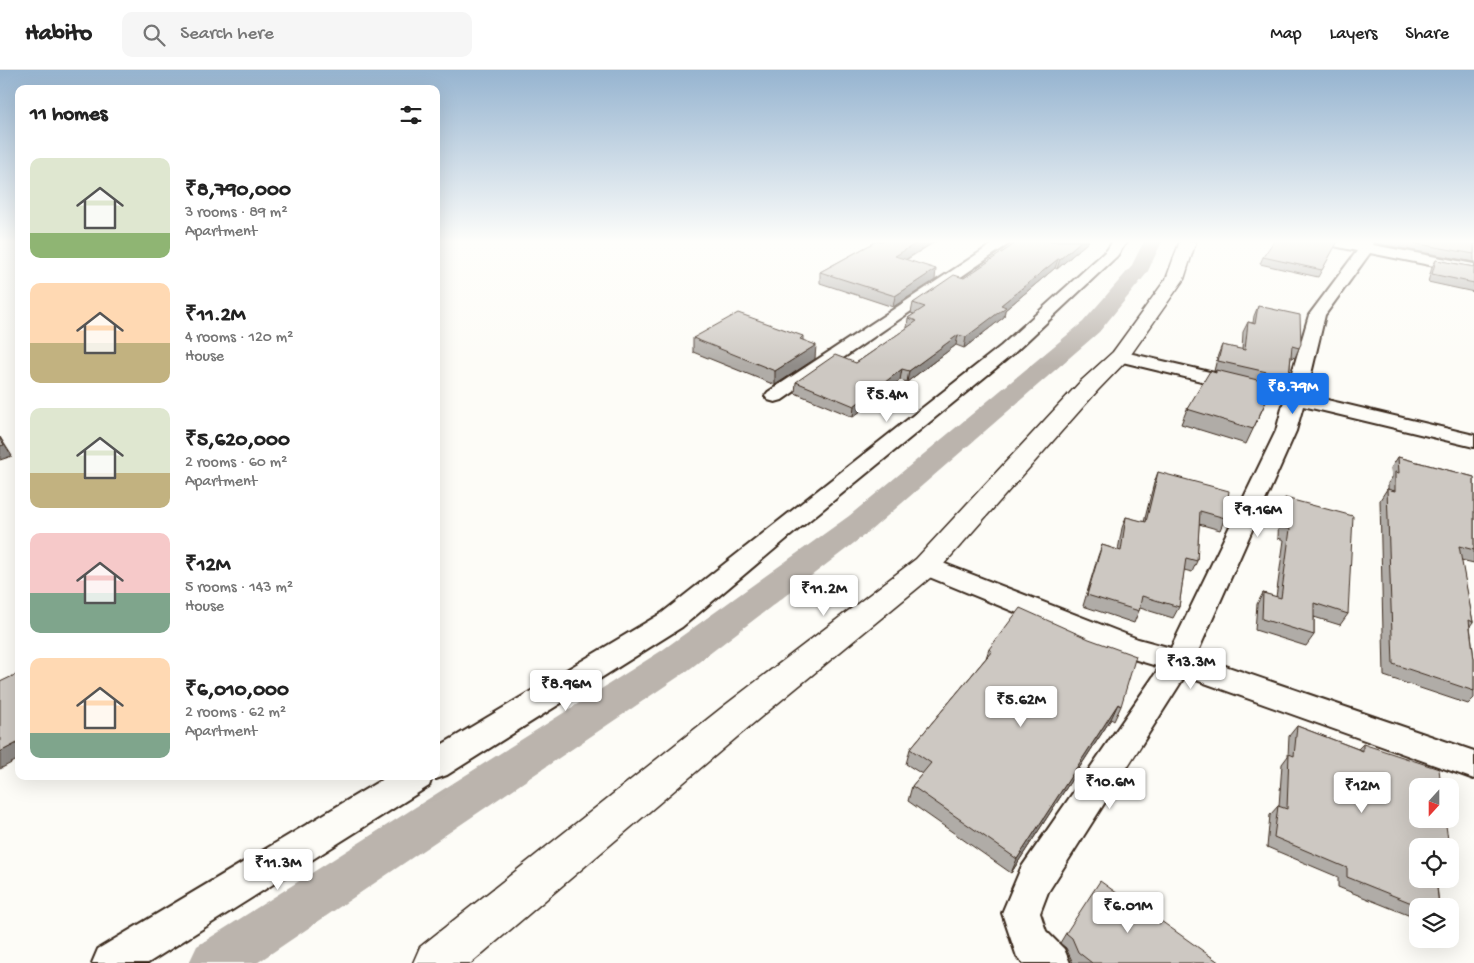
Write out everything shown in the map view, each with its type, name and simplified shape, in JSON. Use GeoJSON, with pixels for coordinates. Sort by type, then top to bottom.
{"type":"FeatureCollection","features":[{"type":"Feature","properties":{"kind":"street"},"geometry":{"type":"LineString","coordinates":[[776,396],[943,283]]}},
{"type":"Feature","properties":{"kind":"street"},"geometry":{"type":"LineString","coordinates":[[440,763],[672,620],[781,530],[1007,350],[1081,283]]}},
{"type":"Feature","properties":{"kind":"street"},"geometry":{"type":"LineString","coordinates":[[436,963],[737,716],[926,566],[1090,386],[1120,356],[1173,283]]}},
{"type":"Feature","properties":{"kind":"street"},"geometry":{"type":"LineString","coordinates":[[1050,963],[1031,942],[1021,913],[1034,881],[1179,662],[1286,431],[1317,315],[1339,283]]}},
{"type":"Feature","properties":{"kind":"street"},"geometry":{"type":"LineString","coordinates":[[1120,356],[1474,441]]}},
{"type":"Feature","properties":{"kind":"street"},"geometry":{"type":"LineString","coordinates":[[926,566],[1130,647],[1179,662],[1474,765]]}},
{"type":"Feature","properties":{"kind":"street"},"geometry":{"type":"LineString","coordinates":[[112,963],[410,780]]}},
{"type":"Feature","properties":{"kind":"building"},"geometry":{"type":"Polygon","coordinates":[[[853,283],[915,283],[895,296],[853,283]]]}},
{"type":"Feature","properties":{"kind":"building"},"geometry":{"type":"Polygon","coordinates":[[[943,283],[1029,283],[1001,305],[1006,307],[966,337],[958,335],[909,371],[902,369],[854,406],[796,382],[835,355],[856,363],[917,321],[908,318],[925,307],[913,303],[943,283]]]}},
{"type":"Feature","properties":{"kind":"building"},"geometry":{"type":"Polygon","coordinates":[[[1258,306],[1300,315],[1301,344],[1299,348],[1292,346],[1289,377],[1218,361],[1222,345],[1245,350],[1248,322],[1255,324],[1258,306]]]}},
{"type":"Feature","properties":{"kind":"building"},"geometry":{"type":"Polygon","coordinates":[[[738,313],[803,336],[800,339],[816,345],[775,371],[693,338],[738,313]]]}},
{"type":"Feature","properties":{"kind":"building"},"geometry":{"type":"Polygon","coordinates":[[[1216,370],[1274,384],[1253,429],[1187,409],[1210,371],[1216,373],[1216,370]]]}},
{"type":"Feature","properties":{"kind":"building"},"geometry":{"type":"Polygon","coordinates":[[[0,438],[4,445],[0,446],[0,438]]]}},
{"type":"Feature","properties":{"kind":"building"},"geometry":{"type":"Polygon","coordinates":[[[1398,457],[1474,477],[1474,550],[1459,546],[1473,622],[1469,620],[1474,659],[1474,691],[1393,664],[1387,489],[1395,491],[1395,472],[1399,473],[1398,457]]]}},
{"type":"Feature","properties":{"kind":"building"},"geometry":{"type":"Polygon","coordinates":[[[1158,472],[1229,491],[1225,518],[1200,511],[1197,561],[1186,558],[1179,607],[1142,596],[1139,611],[1087,595],[1102,545],[1121,551],[1126,517],[1146,522],[1158,472]]]}},
{"type":"Feature","properties":{"kind":"building"},"geometry":{"type":"Polygon","coordinates":[[[1285,498],[1353,516],[1348,614],[1314,603],[1314,635],[1262,619],[1263,593],[1281,598],[1290,529],[1284,527],[1285,498]]]}},
{"type":"Feature","properties":{"kind":"building"},"geometry":{"type":"Polygon","coordinates":[[[1020,608],[1089,639],[1136,656],[1121,706],[1118,704],[1017,859],[912,786],[931,763],[910,749],[992,651],[989,649],[1020,608]]]}},
{"type":"Feature","properties":{"kind":"building"},"geometry":{"type":"Polygon","coordinates":[[[15,675],[15,744],[0,752],[0,682],[15,675]]]}},
{"type":"Feature","properties":{"kind":"building"},"geometry":{"type":"Polygon","coordinates":[[[1297,726],[1363,751],[1363,744],[1439,769],[1440,778],[1409,778],[1409,828],[1446,828],[1448,838],[1409,838],[1409,888],[1437,888],[1438,898],[1409,898],[1409,902],[1347,877],[1347,868],[1274,837],[1278,806],[1287,809],[1289,754],[1294,756],[1297,726]]]}},
{"type":"Feature","properties":{"kind":"building"},"geometry":{"type":"Polygon","coordinates":[[[1100,881],[1160,924],[1161,921],[1220,963],[1092,963],[1078,952],[1072,938],[1066,933],[1100,881]]]}},
{"type":"Feature","properties":{"kind":"waterway"},"geometry":{"type":"LineString","coordinates":[[214,963],[674,661],[860,523],[1091,327],[1128,283]]}}]}
